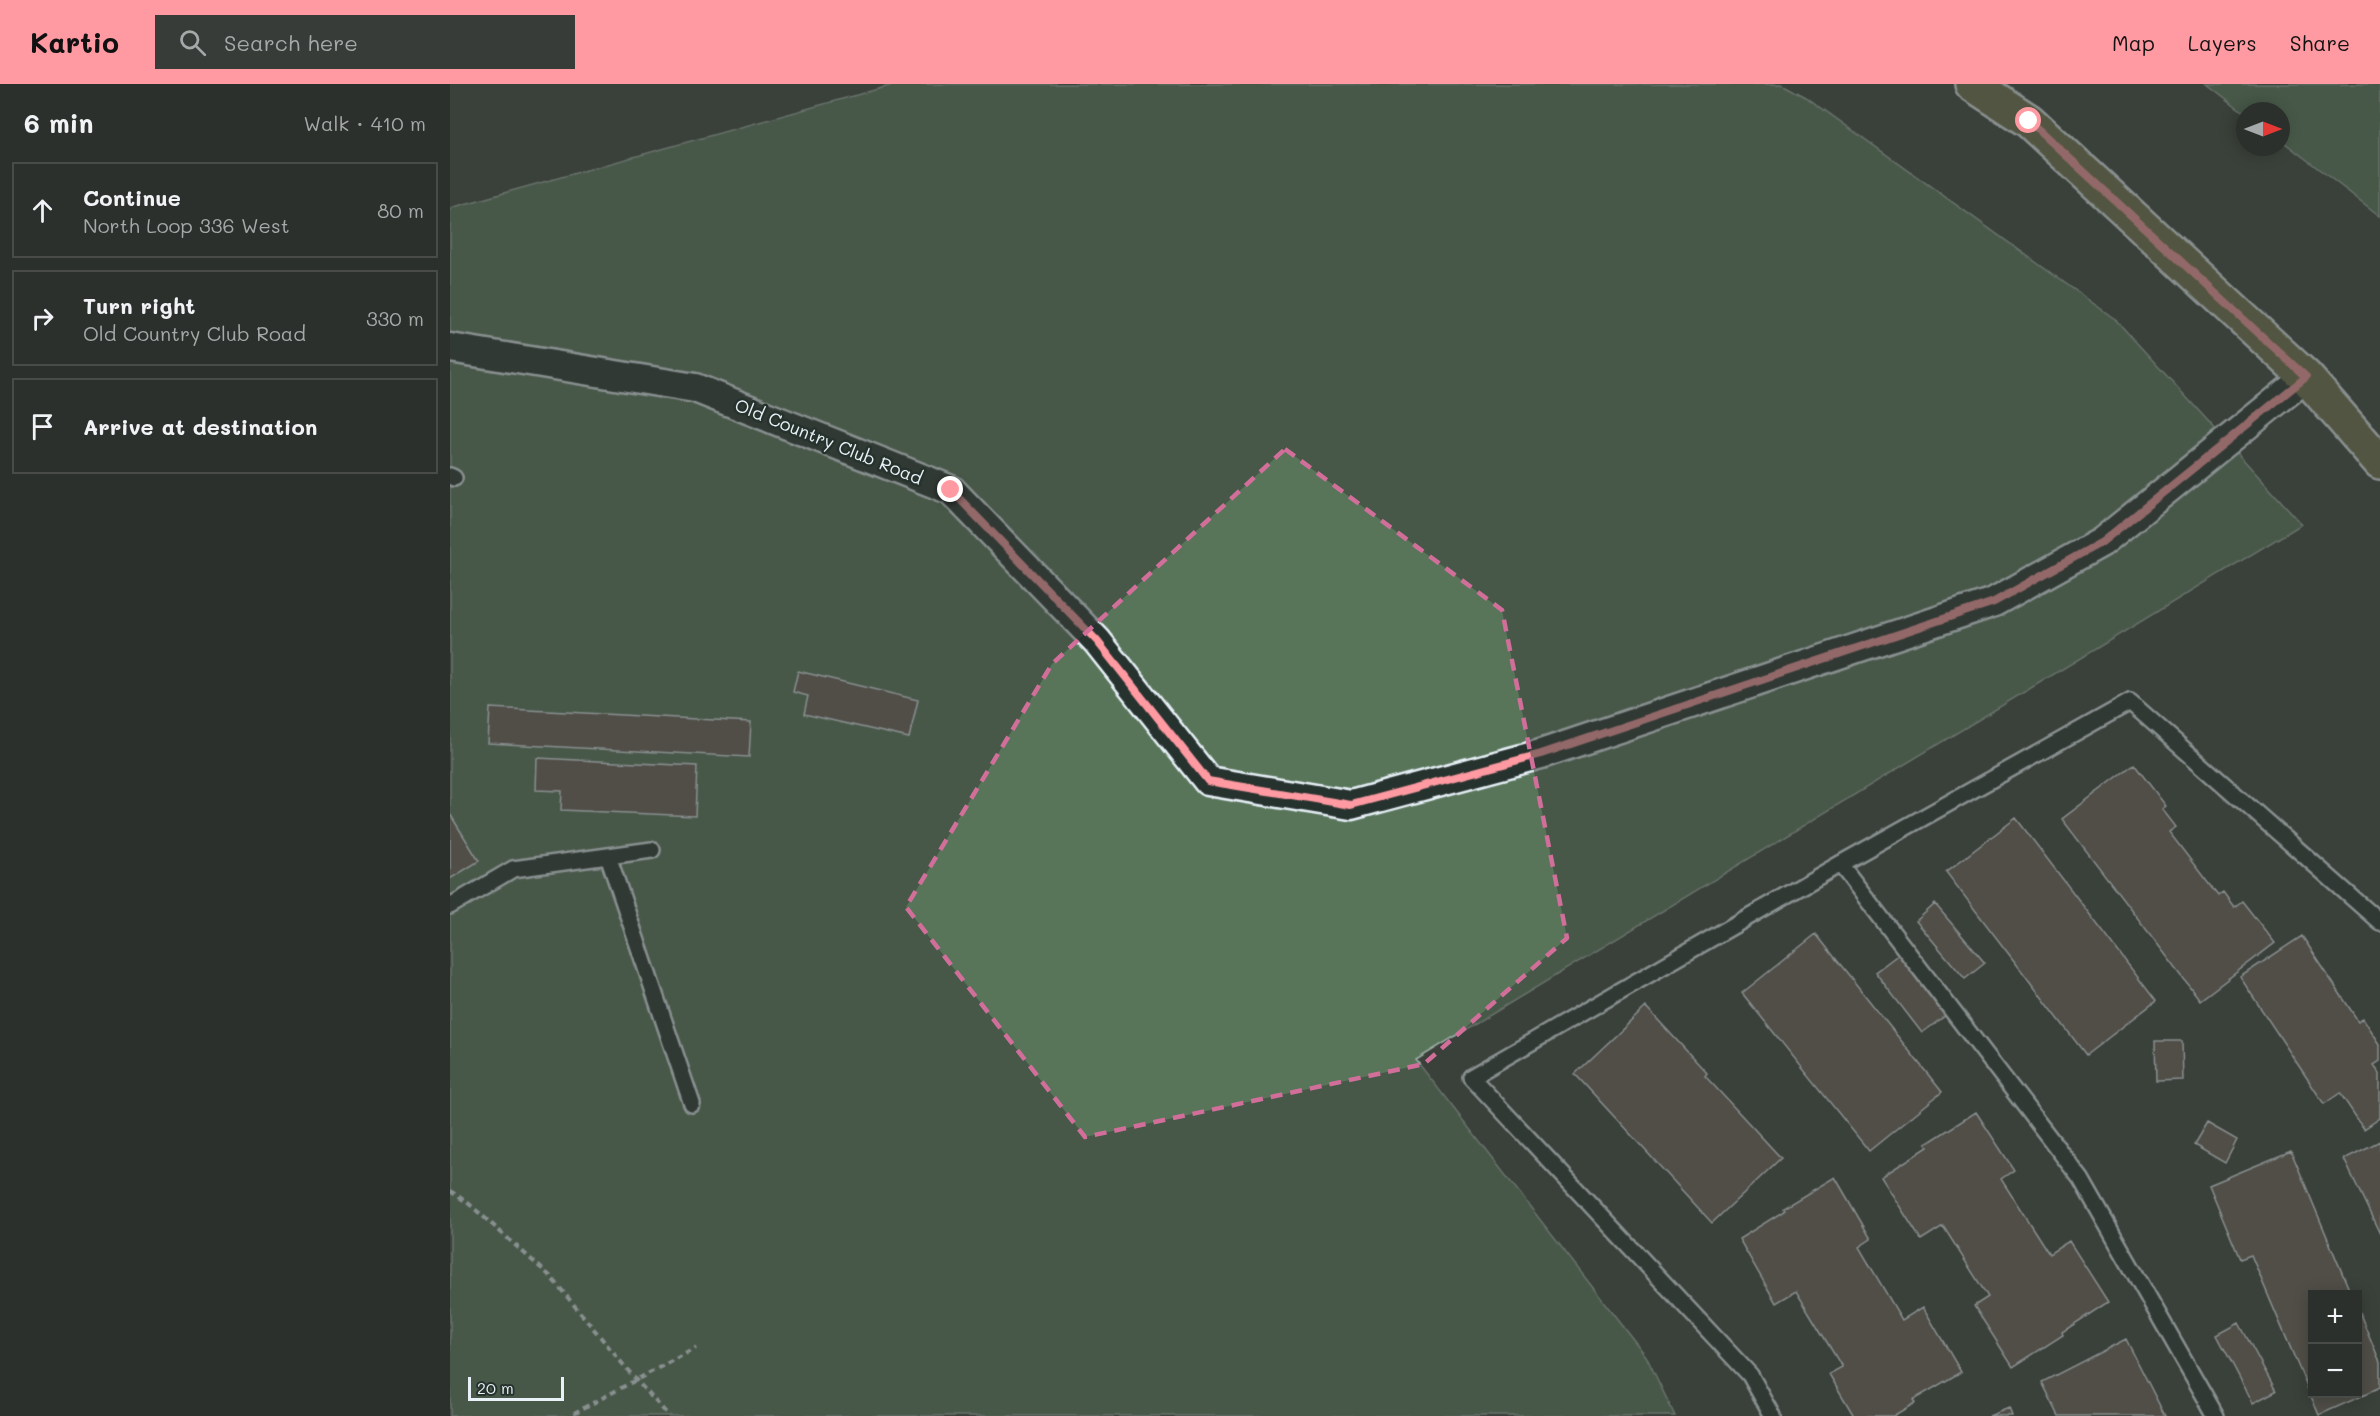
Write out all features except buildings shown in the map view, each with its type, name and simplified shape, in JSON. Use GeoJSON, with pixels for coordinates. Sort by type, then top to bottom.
{"type":"FeatureCollection","features":[{"type":"Feature","properties":{"kind":"main road"},"geometry":{"type":"LineString","coordinates":[[1972,84],[2029,121],[2306,377],[2380,462]]}},
{"type":"Feature","properties":{"kind":"street","name":"Old Country Club Road"},"geometry":{"type":"LineString","coordinates":[[450,348],[695,388],[951,490],[1097,641],[1208,781],[1351,805],[1541,754],[1994,602],[2102,542],[2306,377]]}},
{"type":"Feature","properties":{"kind":"lane"},"geometry":{"type":"LineString","coordinates":[[1773,1416],[1750,1375],[1471,1077],[1840,864],[2130,702],[2380,922]]}},
{"type":"Feature","properties":{"kind":"lane"},"geometry":{"type":"LineString","coordinates":[[450,906],[513,869],[652,850]]}},
{"type":"Feature","properties":{"kind":"lane"},"geometry":{"type":"LineString","coordinates":[[608,856],[692,1104]]}},
{"type":"Feature","properties":{"kind":"lane"},"geometry":{"type":"LineString","coordinates":[[1840,864],[2081,1179],[2216,1416]]}},
{"type":"Feature","properties":{"kind":"path"},"geometry":{"type":"LineString","coordinates":[[450,1191],[468,1202],[550,1275],[636,1380],[669,1416]]}},
{"type":"Feature","properties":{"kind":"path"},"geometry":{"type":"LineString","coordinates":[[574,1413],[696,1348]]}},
{"type":"Feature","properties":{"kind":"highlighted area"},"geometry":{"type":"Polygon","coordinates":[[[1285,449],[1502,610],[1567,938],[1424,1064],[1085,1137],[906,907],[1052,664],[1285,449]]]}},
{"type":"Feature","properties":{"kind":"green space"},"geometry":{"type":"Polygon","coordinates":[[[896,84],[1782,84],[1806,97],[2115,319],[2302,524],[1416,1060],[1646,1356],[1675,1416],[450,1416],[450,208],[896,84]]]}},
{"type":"Feature","properties":{"kind":"green space"},"geometry":{"type":"Polygon","coordinates":[[[2207,84],[2380,84],[2380,216],[2290,147],[2290,102],[2236,102],[2236,106],[2207,84]]]}},
{"type":"Feature","properties":{"kind":"route"},"geometry":{"type":"LineString","coordinates":[[951,490],[1097,641],[1208,781],[1351,805],[1541,754],[1994,602],[2102,542],[2306,377],[2029,121]]}}]}
